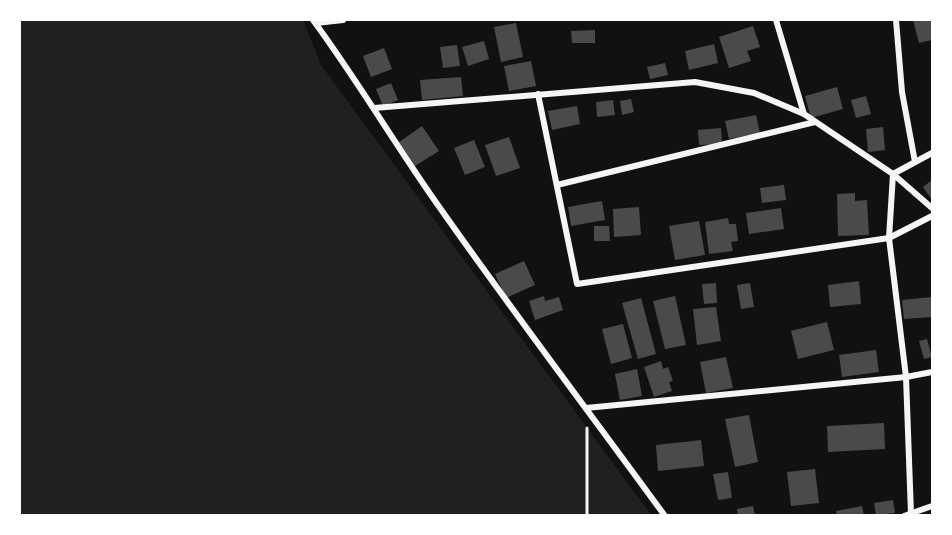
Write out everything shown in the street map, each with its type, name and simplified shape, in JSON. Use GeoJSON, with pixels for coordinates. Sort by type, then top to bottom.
{"type":"FeatureCollection","features":[{"type":"Feature","properties":{"kind":"street"},"geometry":{"type":"LineString","coordinates":[[314,21],[343,20]]}},
{"type":"Feature","properties":{"kind":"street"},"geometry":{"type":"LineString","coordinates":[[776,20],[804,114]]}},
{"type":"Feature","properties":{"kind":"street"},"geometry":{"type":"LineString","coordinates":[[896,20],[902,92],[915,162]]}},
{"type":"Feature","properties":{"kind":"street"},"geometry":{"type":"LineString","coordinates":[[314,21],[445,215],[542,352],[665,516]]}},
{"type":"Feature","properties":{"kind":"street"},"geometry":{"type":"LineString","coordinates":[[374,108],[695,82],[754,93],[804,114],[892,174],[933,208]]}},
{"type":"Feature","properties":{"kind":"street"},"geometry":{"type":"LineString","coordinates":[[538,94],[577,284],[889,238],[933,216]]}},
{"type":"Feature","properties":{"kind":"street"},"geometry":{"type":"LineString","coordinates":[[557,185],[815,122]]}},
{"type":"Feature","properties":{"kind":"street"},"geometry":{"type":"LineString","coordinates":[[892,174],[933,153]]}},
{"type":"Feature","properties":{"kind":"street"},"geometry":{"type":"LineString","coordinates":[[892,174],[889,238],[906,377],[908,515],[933,506]]}},
{"type":"Feature","properties":{"kind":"street"},"geometry":{"type":"LineString","coordinates":[[586,408],[906,377],[933,372]]}},
{"type":"Feature","properties":{"kind":"path"},"geometry":{"type":"LineString","coordinates":[[586,408],[587,516]]}},
{"type":"Feature","properties":{"kind":"shaded area"},"geometry":{"type":"Polygon","coordinates":[[[20,20],[303,20],[321,65],[651,515],[20,515],[20,20]]]}},
{"type":"Feature","properties":{"kind":"building"},"geometry":{"type":"Polygon","coordinates":[[[913,20],[932,20],[932,40],[919,43],[913,20]]]}},
{"type":"Feature","properties":{"kind":"building"},"geometry":{"type":"Polygon","coordinates":[[[516,23],[523,57],[501,62],[494,27],[516,23]]]}},
{"type":"Feature","properties":{"kind":"building"},"geometry":{"type":"Polygon","coordinates":[[[753,26],[760,47],[747,51],[751,61],[729,68],[719,37],[753,26]]]}},
{"type":"Feature","properties":{"kind":"building"},"geometry":{"type":"Polygon","coordinates":[[[595,30],[595,43],[572,43],[571,31],[595,30]]]}},
{"type":"Feature","properties":{"kind":"building"},"geometry":{"type":"Polygon","coordinates":[[[484,41],[489,59],[468,66],[462,47],[484,41]]]}},
{"type":"Feature","properties":{"kind":"building"},"geometry":{"type":"Polygon","coordinates":[[[714,44],[718,63],[689,70],[685,51],[714,44]]]}},
{"type":"Feature","properties":{"kind":"building"},"geometry":{"type":"Polygon","coordinates":[[[457,45],[460,66],[443,68],[440,47],[457,45]]]}},
{"type":"Feature","properties":{"kind":"building"},"geometry":{"type":"Polygon","coordinates":[[[384,48],[392,69],[371,77],[363,56],[384,48]]]}},
{"type":"Feature","properties":{"kind":"building"},"geometry":{"type":"Polygon","coordinates":[[[531,61],[536,86],[509,91],[504,66],[531,61]]]}},
{"type":"Feature","properties":{"kind":"building"},"geometry":{"type":"Polygon","coordinates":[[[665,63],[668,75],[650,79],[647,67],[665,63]]]}},
{"type":"Feature","properties":{"kind":"building"},"geometry":{"type":"Polygon","coordinates":[[[461,77],[463,96],[422,100],[420,80],[461,77]]]}},
{"type":"Feature","properties":{"kind":"building"},"geometry":{"type":"Polygon","coordinates":[[[391,83],[398,100],[383,106],[376,89],[391,83]]]}},
{"type":"Feature","properties":{"kind":"building"},"geometry":{"type":"Polygon","coordinates":[[[837,87],[843,109],[811,118],[805,96],[837,87]]]}},
{"type":"Feature","properties":{"kind":"building"},"geometry":{"type":"Polygon","coordinates":[[[866,96],[871,114],[856,118],[851,100],[866,96]]]}},
{"type":"Feature","properties":{"kind":"building"},"geometry":{"type":"Polygon","coordinates":[[[631,99],[634,112],[622,115],[620,101],[631,99]]]}},
{"type":"Feature","properties":{"kind":"building"},"geometry":{"type":"Polygon","coordinates":[[[613,100],[615,115],[597,117],[596,102],[613,100]]]}},
{"type":"Feature","properties":{"kind":"building"},"geometry":{"type":"Polygon","coordinates":[[[577,106],[580,124],[552,130],[548,111],[577,106]]]}},
{"type":"Feature","properties":{"kind":"building"},"geometry":{"type":"Polygon","coordinates":[[[756,115],[760,133],[729,139],[725,121],[756,115]]]}},
{"type":"Feature","properties":{"kind":"building"},"geometry":{"type":"Polygon","coordinates":[[[422,126],[439,151],[415,166],[399,142],[422,126]]]}},
{"type":"Feature","properties":{"kind":"building"},"geometry":{"type":"Polygon","coordinates":[[[883,127],[885,150],[868,152],[866,129],[883,127]]]}},
{"type":"Feature","properties":{"kind":"building"},"geometry":{"type":"Polygon","coordinates":[[[721,128],[722,144],[699,145],[698,130],[721,128]]]}},
{"type":"Feature","properties":{"kind":"building"},"geometry":{"type":"Polygon","coordinates":[[[509,137],[520,168],[496,176],[485,145],[509,137]]]}},
{"type":"Feature","properties":{"kind":"building"},"geometry":{"type":"Polygon","coordinates":[[[474,140],[485,167],[465,175],[454,148],[474,140]]]}},
{"type":"Feature","properties":{"kind":"building"},"geometry":{"type":"Polygon","coordinates":[[[932,180],[932,200],[923,187],[932,180]]]}},
{"type":"Feature","properties":{"kind":"building"},"geometry":{"type":"Polygon","coordinates":[[[784,185],[786,200],[762,203],[760,188],[784,185]]]}},
{"type":"Feature","properties":{"kind":"building"},"geometry":{"type":"Polygon","coordinates":[[[855,193],[855,201],[867,200],[869,235],[838,236],[837,194],[855,193]]]}},
{"type":"Feature","properties":{"kind":"building"},"geometry":{"type":"Polygon","coordinates":[[[602,201],[605,220],[571,226],[568,207],[602,201]]]}},
{"type":"Feature","properties":{"kind":"building"},"geometry":{"type":"Polygon","coordinates":[[[639,207],[641,235],[614,237],[613,209],[639,207]]]}},
{"type":"Feature","properties":{"kind":"building"},"geometry":{"type":"Polygon","coordinates":[[[781,208],[784,229],[749,234],[746,213],[781,208]]]}},
{"type":"Feature","properties":{"kind":"building"},"geometry":{"type":"Polygon","coordinates":[[[728,218],[729,224],[736,224],[738,241],[731,242],[733,251],[709,254],[705,222],[728,218]]]}},
{"type":"Feature","properties":{"kind":"building"},"geometry":{"type":"Polygon","coordinates":[[[699,221],[705,255],[675,260],[669,226],[699,221]]]}},
{"type":"Feature","properties":{"kind":"building"},"geometry":{"type":"Polygon","coordinates":[[[594,226],[609,226],[610,241],[594,241],[594,226]]]}},
{"type":"Feature","properties":{"kind":"building"},"geometry":{"type":"Polygon","coordinates":[[[524,261],[535,285],[506,298],[495,274],[524,261]]]}},
{"type":"Feature","properties":{"kind":"building"},"geometry":{"type":"Polygon","coordinates":[[[859,281],[861,304],[830,307],[828,285],[859,281]]]}},
{"type":"Feature","properties":{"kind":"building"},"geometry":{"type":"Polygon","coordinates":[[[716,283],[717,303],[704,304],[702,284],[716,283]]]}},
{"type":"Feature","properties":{"kind":"building"},"geometry":{"type":"Polygon","coordinates":[[[750,283],[754,307],[741,309],[737,285],[750,283]]]}},
{"type":"Feature","properties":{"kind":"building"},"geometry":{"type":"Polygon","coordinates":[[[544,296],[545,301],[559,297],[563,310],[535,320],[529,301],[544,296]]]}},
{"type":"Feature","properties":{"kind":"building"},"geometry":{"type":"Polygon","coordinates":[[[675,296],[686,345],[665,349],[653,301],[675,296]]]}},
{"type":"Feature","properties":{"kind":"building"},"geometry":{"type":"Polygon","coordinates":[[[932,297],[932,317],[904,319],[902,300],[932,297]]]}},
{"type":"Feature","properties":{"kind":"building"},"geometry":{"type":"Polygon","coordinates":[[[641,298],[656,354],[638,359],[622,303],[641,298]]]}},
{"type":"Feature","properties":{"kind":"building"},"geometry":{"type":"Polygon","coordinates":[[[716,307],[721,341],[697,345],[693,309],[716,307]]]}},
{"type":"Feature","properties":{"kind":"building"},"geometry":{"type":"Polygon","coordinates":[[[827,322],[834,350],[798,359],[791,331],[827,322]]]}},
{"type":"Feature","properties":{"kind":"building"},"geometry":{"type":"Polygon","coordinates":[[[623,324],[632,358],[611,364],[602,329],[623,324]]]}},
{"type":"Feature","properties":{"kind":"building"},"geometry":{"type":"Polygon","coordinates":[[[927,339],[932,357],[924,359],[919,341],[927,339]]]}},
{"type":"Feature","properties":{"kind":"building"},"geometry":{"type":"Polygon","coordinates":[[[876,350],[879,372],[842,377],[839,355],[876,350]]]}},
{"type":"Feature","properties":{"kind":"building"},"geometry":{"type":"Polygon","coordinates":[[[726,357],[733,388],[706,393],[700,362],[726,357]]]}},
{"type":"Feature","properties":{"kind":"building"},"geometry":{"type":"Polygon","coordinates":[[[661,361],[663,369],[668,367],[673,381],[669,382],[672,391],[654,397],[644,367],[661,361]]]}},
{"type":"Feature","properties":{"kind":"building"},"geometry":{"type":"Polygon","coordinates":[[[637,369],[642,396],[620,400],[615,374],[637,369]]]}},
{"type":"Feature","properties":{"kind":"building"},"geometry":{"type":"Polygon","coordinates":[[[749,415],[758,462],[735,467],[725,419],[749,415]]]}},
{"type":"Feature","properties":{"kind":"building"},"geometry":{"type":"Polygon","coordinates":[[[884,423],[885,449],[828,452],[827,426],[884,423]]]}},
{"type":"Feature","properties":{"kind":"building"},"geometry":{"type":"Polygon","coordinates":[[[701,440],[704,466],[658,471],[656,445],[701,440]]]}},
{"type":"Feature","properties":{"kind":"building"},"geometry":{"type":"Polygon","coordinates":[[[815,469],[819,503],[791,506],[787,472],[815,469]]]}},
{"type":"Feature","properties":{"kind":"building"},"geometry":{"type":"Polygon","coordinates":[[[728,472],[732,498],[718,500],[713,474],[728,472]]]}},
{"type":"Feature","properties":{"kind":"building"},"geometry":{"type":"Polygon","coordinates":[[[893,500],[895,513],[876,515],[874,503],[893,500]]]}},
{"type":"Feature","properties":{"kind":"building"},"geometry":{"type":"Polygon","coordinates":[[[753,506],[755,516],[738,516],[737,509],[753,506]]]}},
{"type":"Feature","properties":{"kind":"building"},"geometry":{"type":"Polygon","coordinates":[[[862,506],[864,516],[837,516],[836,511],[862,506]]]}}]}
